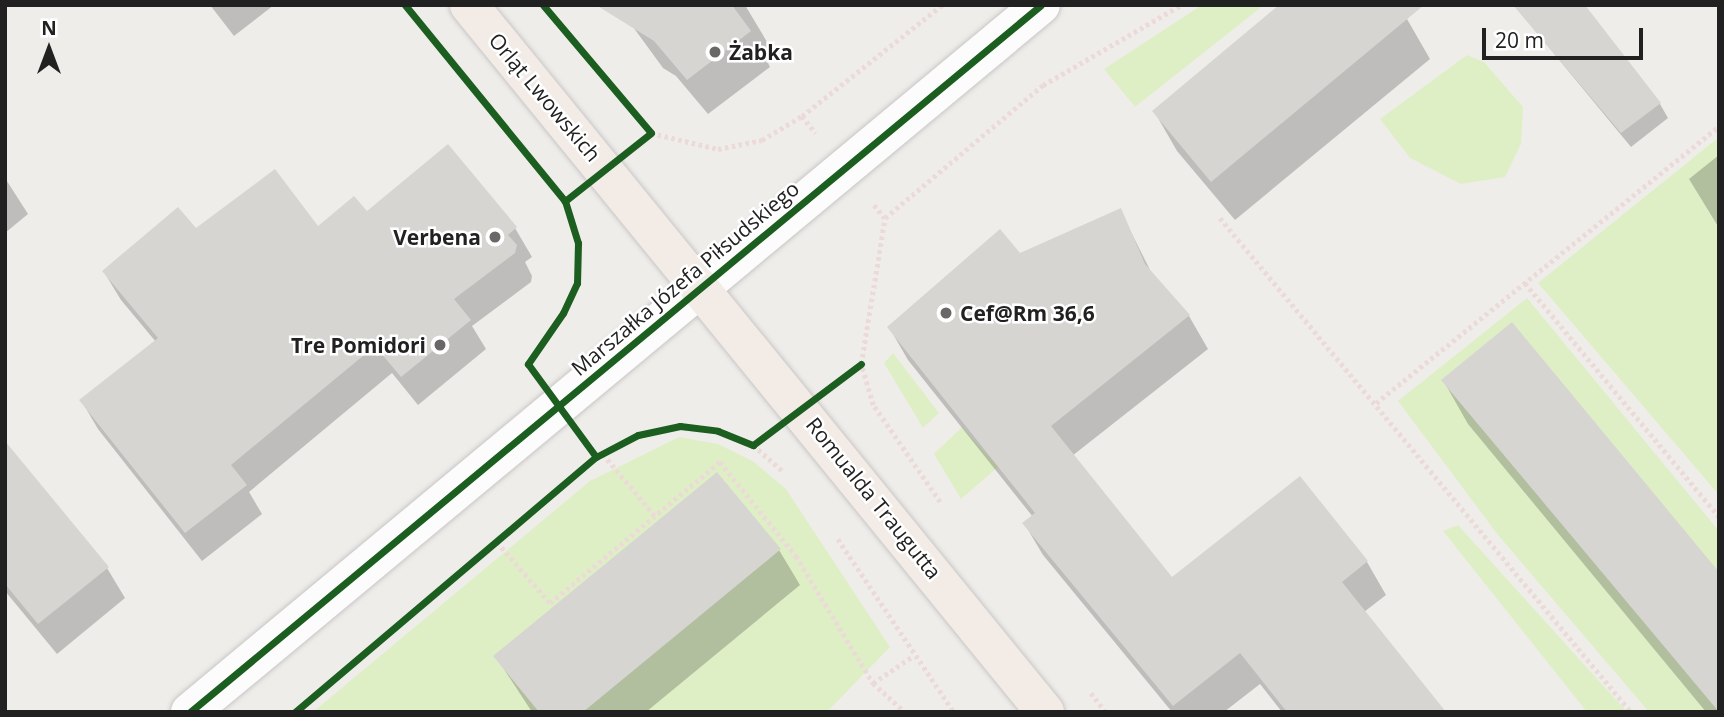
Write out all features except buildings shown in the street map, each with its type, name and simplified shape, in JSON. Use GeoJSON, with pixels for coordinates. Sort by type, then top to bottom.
{"type":"FeatureCollection","features":[{"type":"Feature","properties":{"kind":"main road","name":"Orląt Lwowskich"},"geometry":{"type":"LineString","coordinates":[[468,5],[701,287]]}},
{"type":"Feature","properties":{"kind":"main road","name":"Romualda Traugutta"},"geometry":{"type":"LineString","coordinates":[[701,287],[1045,712]]}},
{"type":"Feature","properties":{"kind":"street","name":"Marszałka Józefa Piłsudskiego"},"geometry":{"type":"LineString","coordinates":[[190,712],[1041,5]]}},
{"type":"Feature","properties":{"kind":"path"},"geometry":{"type":"LineString","coordinates":[[651,133],[718,149],[762,139],[802,116],[942,5]]}},
{"type":"Feature","properties":{"kind":"path"},"geometry":{"type":"LineString","coordinates":[[941,504],[873,405],[861,364],[885,218],[1043,85],[1181,5]]}},
{"type":"Feature","properties":{"kind":"path"},"geometry":{"type":"LineString","coordinates":[[802,116],[844,167]]}},
{"type":"Feature","properties":{"kind":"path"},"geometry":{"type":"LineString","coordinates":[[1376,403],[1719,126]]}},
{"type":"Feature","properties":{"kind":"path"},"geometry":{"type":"LineString","coordinates":[[1220,219],[1631,712]]}},
{"type":"Feature","properties":{"kind":"path"},"geometry":{"type":"LineString","coordinates":[[1525,283],[1719,517]]}},
{"type":"Feature","properties":{"kind":"path"},"geometry":{"type":"LineString","coordinates":[[753,444],[790,477]]}},
{"type":"Feature","properties":{"kind":"path"},"geometry":{"type":"LineString","coordinates":[[603,454],[655,516]]}},
{"type":"Feature","properties":{"kind":"path"},"geometry":{"type":"LineString","coordinates":[[497,542],[550,603],[720,462],[796,556],[873,683],[905,712]]}},
{"type":"Feature","properties":{"kind":"path"},"geometry":{"type":"LineString","coordinates":[[831,530],[954,712]]}},
{"type":"Feature","properties":{"kind":"path"},"geometry":{"type":"LineString","coordinates":[[873,683],[913,655]]}},
{"type":"Feature","properties":{"kind":"path"},"geometry":{"type":"LineString","coordinates":[[1089,691],[1106,712]]}},
{"type":"Feature","properties":{"kind":"green space"},"geometry":{"type":"Polygon","coordinates":[[[1202,5],[1264,5],[1135,107],[1104,69],[1202,5]]]}},
{"type":"Feature","properties":{"kind":"green space"},"geometry":{"type":"Polygon","coordinates":[[[1467,55],[1484,62],[1523,107],[1521,144],[1505,177],[1461,184],[1410,158],[1380,119],[1467,55]]]}},
{"type":"Feature","properties":{"kind":"green space"},"geometry":{"type":"Polygon","coordinates":[[[1719,137],[1719,495],[1538,283],[1719,137]]]}},
{"type":"Feature","properties":{"kind":"green space"},"geometry":{"type":"Polygon","coordinates":[[[1527,298],[1719,531],[1719,712],[1649,712],[1498,535],[1398,401],[1527,298]]]}},
{"type":"Feature","properties":{"kind":"green space"},"geometry":{"type":"Polygon","coordinates":[[[893,353],[939,413],[923,428],[884,363],[893,353]]]}},
{"type":"Feature","properties":{"kind":"green space"},"geometry":{"type":"Polygon","coordinates":[[[962,427],[998,467],[961,499],[934,454],[962,427]]]}},
{"type":"Feature","properties":{"kind":"green space"},"geometry":{"type":"Polygon","coordinates":[[[679,437],[718,444],[754,462],[786,489],[890,647],[827,712],[313,712],[590,481],[679,437]]]}},
{"type":"Feature","properties":{"kind":"green space"},"geometry":{"type":"Polygon","coordinates":[[[1458,525],[1627,712],[1587,712],[1443,531],[1458,525]]]}},
{"type":"Feature","properties":{"kind":"cycle path"},"geometry":{"type":"LineString","coordinates":[[405,5],[565,201],[578,243],[577,283],[563,313],[528,364],[596,457]]}},
{"type":"Feature","properties":{"kind":"cycle path"},"geometry":{"type":"LineString","coordinates":[[543,5],[651,133],[565,201]]}},
{"type":"Feature","properties":{"kind":"cycle path"},"geometry":{"type":"LineString","coordinates":[[190,712],[1041,5]]}},
{"type":"Feature","properties":{"kind":"cycle path"},"geometry":{"type":"LineString","coordinates":[[295,712],[596,457],[638,435],[680,426],[718,431],[753,445],[861,364]]}},
{"type":"Feature","properties":{"kind":"place","name":"Żabka"},"geometry":{"type":"Point","coordinates":[715,52]}},
{"type":"Feature","properties":{"kind":"place","name":"Verbena"},"geometry":{"type":"Point","coordinates":[495,237]}},
{"type":"Feature","properties":{"kind":"place","name":"Cef@Rm 36,6"},"geometry":{"type":"Point","coordinates":[946,313]}},
{"type":"Feature","properties":{"kind":"place","name":"Tre Pomidori"},"geometry":{"type":"Point","coordinates":[440,345]}}]}
